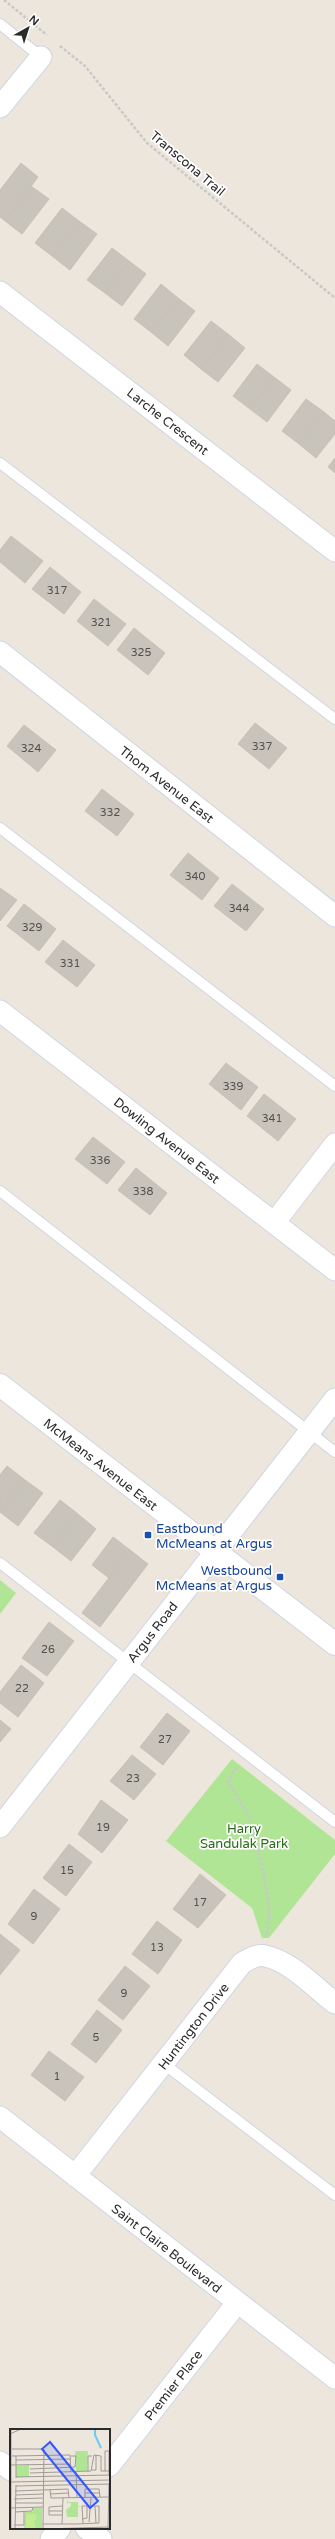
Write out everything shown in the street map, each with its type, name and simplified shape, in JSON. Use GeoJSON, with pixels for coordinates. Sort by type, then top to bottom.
{"type":"FeatureCollection","features":[{"type":"Feature","properties":{"kind":"street"},"geometry":{"type":"LineString","coordinates":[[0,106],[41,57]]}},
{"type":"Feature","properties":{"kind":"street","name":"Larche Crescent"},"geometry":{"type":"LineString","coordinates":[[0,292],[335,551]]}},
{"type":"Feature","properties":{"kind":"street","name":"Thom Avenue East"},"geometry":{"type":"LineString","coordinates":[[0,652],[335,916]]}},
{"type":"Feature","properties":{"kind":"street","name":"Dowling Avenue East"},"geometry":{"type":"LineString","coordinates":[[0,1011],[335,1270]]}},
{"type":"Feature","properties":{"kind":"street"},"geometry":{"type":"LineString","coordinates":[[274,1223],[335,1144]]}},
{"type":"Feature","properties":{"kind":"street","name":"McMeans Avenue East"},"geometry":{"type":"LineString","coordinates":[[0,1385],[335,1644]]}},
{"type":"Feature","properties":{"kind":"street","name":"Argus Road"},"geometry":{"type":"LineString","coordinates":[[0,1827],[214,1551],[335,1399]]}},
{"type":"Feature","properties":{"kind":"street","name":"Huntington Drive"},"geometry":{"type":"LineString","coordinates":[[75,2176],[242,1963],[254,1956],[265,1956]]}},
{"type":"Feature","properties":{"kind":"street"},"geometry":{"type":"LineString","coordinates":[[265,1956],[285,1965],[335,2003]]}},
{"type":"Feature","properties":{"kind":"street","name":"Saint Claire Boulevard"},"geometry":{"type":"LineString","coordinates":[[0,2117],[335,2378]]}},
{"type":"Feature","properties":{"kind":"street","name":"Premier Place"},"geometry":{"type":"LineString","coordinates":[[110,2465],[237,2303]]}},
{"type":"Feature","properties":{"kind":"street"},"geometry":{"type":"LineString","coordinates":[[0,2462],[10,2469]]}},
{"type":"Feature","properties":{"kind":"street"},"geometry":{"type":"LineString","coordinates":[[52,2539],[59,2529]]}},
{"type":"Feature","properties":{"kind":"street"},"geometry":{"type":"LineString","coordinates":[[87,2529],[101,2539]]}},
{"type":"Feature","properties":{"kind":"lane"},"geometry":{"type":"LineString","coordinates":[[0,24],[41,57]]}},
{"type":"Feature","properties":{"kind":"lane"},"geometry":{"type":"LineString","coordinates":[[0,463],[335,719]]}},
{"type":"Feature","properties":{"kind":"lane"},"geometry":{"type":"LineString","coordinates":[[0,828],[335,1086]]}},
{"type":"Feature","properties":{"kind":"lane"},"geometry":{"type":"LineString","coordinates":[[0,1191],[335,1452]]}},
{"type":"Feature","properties":{"kind":"lane"},"geometry":{"type":"LineString","coordinates":[[0,1563],[335,1822]]}},
{"type":"Feature","properties":{"kind":"lane"},"geometry":{"type":"LineString","coordinates":[[164,2064],[335,2195]]}},
{"type":"Feature","properties":{"kind":"path"},"geometry":{"type":"LineString","coordinates":[[4,0],[49,37]]}},
{"type":"Feature","properties":{"kind":"path","name":"Transcona Trail"},"geometry":{"type":"LineString","coordinates":[[55,41],[85,66],[147,143],[335,298]]}},
{"type":"Feature","properties":{"kind":"path"},"geometry":{"type":"LineString","coordinates":[[244,1753],[228,1782],[249,1816],[263,1870],[270,1913],[265,1956]]}},
{"type":"Feature","properties":{"kind":"green space"},"geometry":{"type":"Polygon","coordinates":[[[0,1580],[16,1593],[0,1614],[0,1580]]]}},
{"type":"Feature","properties":{"kind":"green space","name":"Harry Sandulak Park"},"geometry":{"type":"Polygon","coordinates":[[[232,1759],[335,1840],[335,1854],[269,1938],[262,1938],[252,1908],[166,1841],[232,1759]]]}},
{"type":"Feature","properties":{"kind":"building"},"geometry":{"type":"Polygon","coordinates":[[[21,163],[38,177],[5,221],[0,217],[0,190],[21,163]]]}},
{"type":"Feature","properties":{"kind":"building"},"geometry":{"type":"Polygon","coordinates":[[[31,186],[49,199],[22,234],[5,221],[31,186]]]}},
{"type":"Feature","properties":{"kind":"building"},"geometry":{"type":"Polygon","coordinates":[[[62,208],[79,221],[52,256],[35,243],[62,208]]]}},
{"type":"Feature","properties":{"kind":"building"},"geometry":{"type":"Polygon","coordinates":[[[79,221],[97,234],[70,270],[52,256],[79,221]]]}},
{"type":"Feature","properties":{"kind":"building"},"geometry":{"type":"Polygon","coordinates":[[[112,248],[129,261],[105,293],[87,280],[112,248]]]}},
{"type":"Feature","properties":{"kind":"building"},"geometry":{"type":"Polygon","coordinates":[[[129,261],[146,274],[122,306],[105,293],[129,261]]]}},
{"type":"Feature","properties":{"kind":"building"},"geometry":{"type":"Polygon","coordinates":[[[161,284],[178,298],[151,332],[134,319],[161,284]]]}},
{"type":"Feature","properties":{"kind":"building"},"geometry":{"type":"Polygon","coordinates":[[[178,298],[195,311],[168,346],[151,332],[178,298]]]}},
{"type":"Feature","properties":{"kind":"building"},"geometry":{"type":"Polygon","coordinates":[[[211,321],[228,334],[201,369],[184,355],[211,321]]]}},
{"type":"Feature","properties":{"kind":"building"},"geometry":{"type":"Polygon","coordinates":[[[228,334],[245,348],[218,382],[201,369],[228,334]]]}},
{"type":"Feature","properties":{"kind":"building"},"geometry":{"type":"Polygon","coordinates":[[[257,364],[274,377],[250,409],[233,396],[257,364]]]}},
{"type":"Feature","properties":{"kind":"building"},"geometry":{"type":"Polygon","coordinates":[[[274,377],[291,390],[267,422],[250,409],[274,377]]]}},
{"type":"Feature","properties":{"kind":"building"},"geometry":{"type":"Polygon","coordinates":[[[306,399],[324,412],[299,444],[282,431],[306,399]]]}},
{"type":"Feature","properties":{"kind":"building"},"geometry":{"type":"Polygon","coordinates":[[[324,412],[335,421],[335,434],[316,458],[299,444],[324,412]]]}},
{"type":"Feature","properties":{"kind":"building"},"geometry":{"type":"Polygon","coordinates":[[[335,458],[335,473],[328,467],[335,458]]]}},
{"type":"Feature","properties":{"kind":"building"},"geometry":{"type":"Polygon","coordinates":[[[11,536],[43,561],[25,583],[0,562],[0,550],[11,536]]]}},
{"type":"Feature","properties":{"kind":"building"},"geometry":{"type":"Polygon","coordinates":[[[50,567],[81,592],[64,614],[32,589],[50,567]]]}},
{"type":"Feature","properties":{"kind":"building"},"geometry":{"type":"Polygon","coordinates":[[[94,599],[126,624],[108,646],[77,621],[94,599]]]}},
{"type":"Feature","properties":{"kind":"building"},"geometry":{"type":"Polygon","coordinates":[[[134,628],[165,653],[148,675],[117,650],[134,628]]]}},
{"type":"Feature","properties":{"kind":"building"},"geometry":{"type":"Polygon","coordinates":[[[255,723],[287,748],[269,769],[238,744],[255,723]]]}},
{"type":"Feature","properties":{"kind":"building"},"geometry":{"type":"Polygon","coordinates":[[[24,725],[56,750],[38,772],[7,746],[24,725]]]}},
{"type":"Feature","properties":{"kind":"building"},"geometry":{"type":"Polygon","coordinates":[[[102,789],[134,814],[117,836],[85,811],[102,789]]]}},
{"type":"Feature","properties":{"kind":"building"},"geometry":{"type":"Polygon","coordinates":[[[188,853],[219,878],[202,900],[170,875],[188,853]]]}},
{"type":"Feature","properties":{"kind":"building"},"geometry":{"type":"Polygon","coordinates":[[[232,884],[264,909],[246,931],[214,906],[232,884]]]}},
{"type":"Feature","properties":{"kind":"building"},"geometry":{"type":"Polygon","coordinates":[[[0,888],[17,900],[0,921],[0,888]]]}},
{"type":"Feature","properties":{"kind":"building"},"geometry":{"type":"Polygon","coordinates":[[[24,904],[56,929],[39,951],[7,926],[24,904]]]}},
{"type":"Feature","properties":{"kind":"building"},"geometry":{"type":"Polygon","coordinates":[[[63,940],[95,965],[77,987],[45,962],[63,940]]]}},
{"type":"Feature","properties":{"kind":"building"},"geometry":{"type":"Polygon","coordinates":[[[226,1063],[258,1087],[241,1110],[209,1084],[226,1063]]]}},
{"type":"Feature","properties":{"kind":"building"},"geometry":{"type":"Polygon","coordinates":[[[264,1094],[296,1119],[278,1141],[247,1116],[264,1094]]]}},
{"type":"Feature","properties":{"kind":"building"},"geometry":{"type":"Polygon","coordinates":[[[93,1137],[125,1162],[107,1184],[75,1159],[93,1137]]]}},
{"type":"Feature","properties":{"kind":"building"},"geometry":{"type":"Polygon","coordinates":[[[136,1168],[167,1193],[150,1215],[118,1190],[136,1168]]]}},
{"type":"Feature","properties":{"kind":"building"},"geometry":{"type":"Polygon","coordinates":[[[7,1466],[25,1480],[0,1512],[0,1475],[7,1466]]]}},
{"type":"Feature","properties":{"kind":"building"},"geometry":{"type":"Polygon","coordinates":[[[25,1480],[43,1493],[18,1526],[0,1512],[25,1480]]]}},
{"type":"Feature","properties":{"kind":"building"},"geometry":{"type":"Polygon","coordinates":[[[60,1500],[78,1514],[53,1547],[34,1533],[60,1500]]]}},
{"type":"Feature","properties":{"kind":"building"},"geometry":{"type":"Polygon","coordinates":[[[78,1514],[96,1529],[71,1561],[53,1547],[78,1514]]]}},
{"type":"Feature","properties":{"kind":"building"},"geometry":{"type":"Polygon","coordinates":[[[113,1537],[130,1550],[109,1578],[92,1565],[113,1537]]]}},
{"type":"Feature","properties":{"kind":"building"},"geometry":{"type":"Polygon","coordinates":[[[130,1550],[148,1564],[100,1627],[82,1613],[130,1550]]]}},
{"type":"Feature","properties":{"kind":"building"},"geometry":{"type":"Polygon","coordinates":[[[49,1622],[74,1641],[47,1676],[22,1658],[49,1622]]]}},
{"type":"Feature","properties":{"kind":"building"},"geometry":{"type":"Polygon","coordinates":[[[21,1665],[44,1683],[18,1717],[0,1703],[0,1692],[21,1665]]]}},
{"type":"Feature","properties":{"kind":"building"},"geometry":{"type":"Polygon","coordinates":[[[167,1713],[190,1731],[163,1765],[140,1747],[167,1713]]]}},
{"type":"Feature","properties":{"kind":"building"},"geometry":{"type":"Polygon","coordinates":[[[0,1720],[11,1729],[0,1742],[0,1720]]]}},
{"type":"Feature","properties":{"kind":"building"},"geometry":{"type":"Polygon","coordinates":[[[132,1755],[156,1774],[134,1800],[110,1781],[132,1755]]]}},
{"type":"Feature","properties":{"kind":"building"},"geometry":{"type":"Polygon","coordinates":[[[101,1800],[128,1820],[102,1853],[78,1834],[101,1800]]]}},
{"type":"Feature","properties":{"kind":"building"},"geometry":{"type":"Polygon","coordinates":[[[69,1844],[92,1862],[66,1896],[43,1878],[69,1844]]]}},
{"type":"Feature","properties":{"kind":"building"},"geometry":{"type":"Polygon","coordinates":[[[200,1874],[226,1895],[198,1928],[173,1909],[200,1874]]]}},
{"type":"Feature","properties":{"kind":"building"},"geometry":{"type":"Polygon","coordinates":[[[34,1889],[60,1909],[33,1944],[8,1924],[34,1889]]]}},
{"type":"Feature","properties":{"kind":"building"},"geometry":{"type":"Polygon","coordinates":[[[157,1921],[182,1940],[158,1974],[132,1954],[157,1921]]]}},
{"type":"Feature","properties":{"kind":"building"},"geometry":{"type":"Polygon","coordinates":[[[0,1934],[20,1950],[0,1975],[0,1934]]]}},
{"type":"Feature","properties":{"kind":"building"},"geometry":{"type":"Polygon","coordinates":[[[125,1966],[150,1986],[123,2020],[98,2000],[125,1966]]]}},
{"type":"Feature","properties":{"kind":"building"},"geometry":{"type":"Polygon","coordinates":[[[97,2010],[122,2030],[96,2063],[71,2044],[97,2010]]]}},
{"type":"Feature","properties":{"kind":"building"},"geometry":{"type":"Polygon","coordinates":[[[49,2051],[84,2077],[65,2101],[31,2075],[49,2051]]]}},
{"type":"Feature","properties":{"kind":"place","name":"Eastbound McMeans at Argus"},"geometry":{"type":"Point","coordinates":[148,1535]}},
{"type":"Feature","properties":{"kind":"place","name":"Westbound McMeans at Argus"},"geometry":{"type":"Point","coordinates":[280,1577]}}]}
